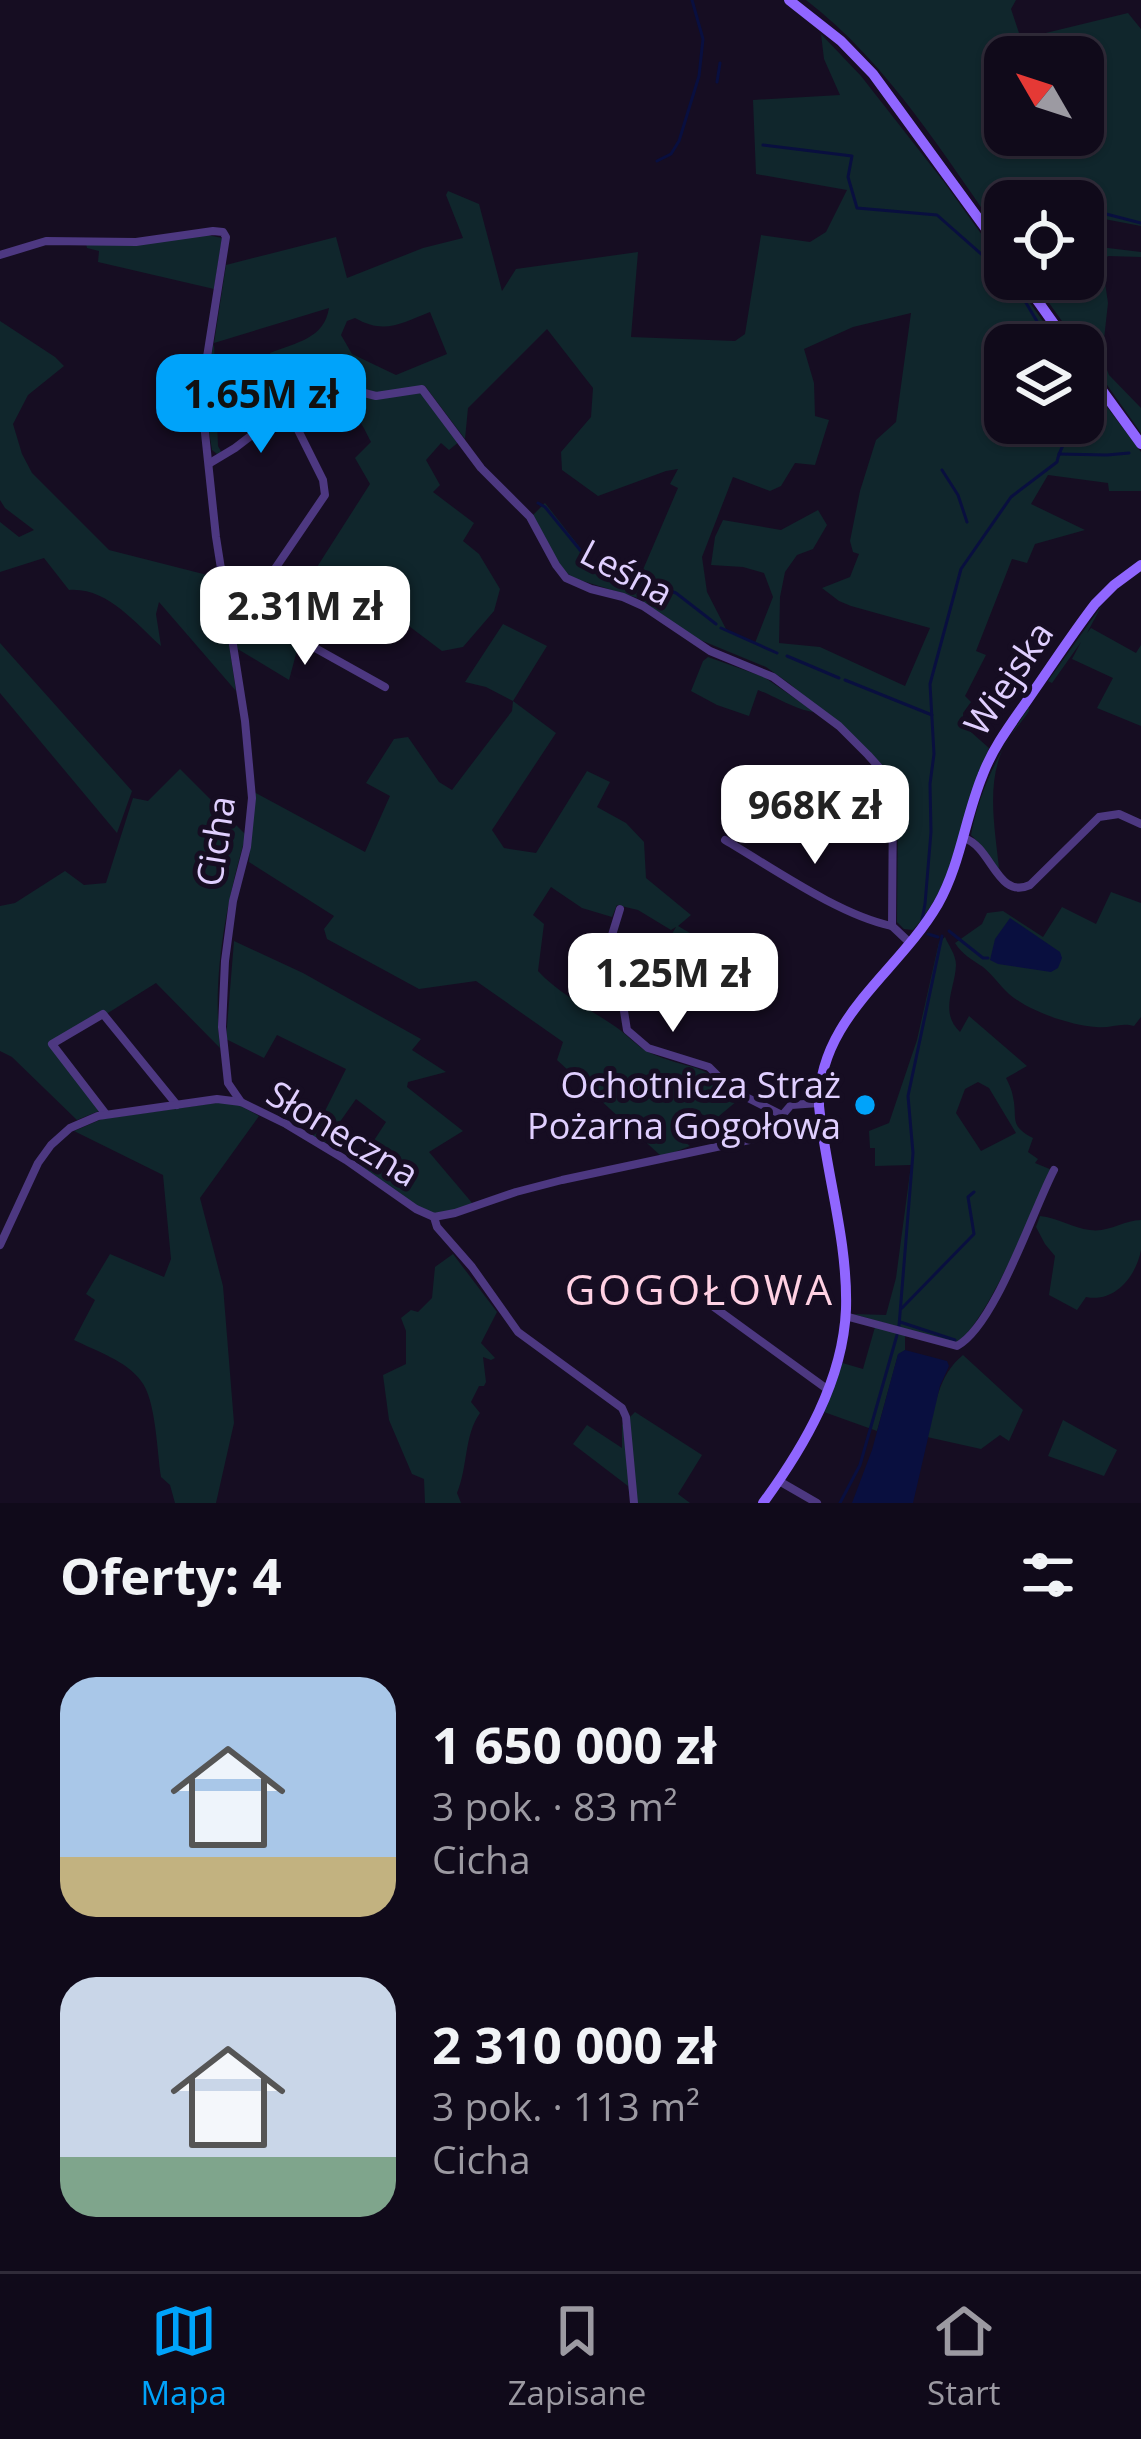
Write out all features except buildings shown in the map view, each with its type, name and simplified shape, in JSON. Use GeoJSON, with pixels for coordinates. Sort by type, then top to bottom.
{"type":"FeatureCollection","features":[{"type":"Feature","properties":{"kind":"street"},"geometry":{"type":"LineString","coordinates":[[788,0],[841,41],[873,74],[984,226]]}},
{"type":"Feature","properties":{"kind":"street"},"geometry":{"type":"LineString","coordinates":[[0,255],[46,241],[136,242],[223,232],[226,237],[201,395],[227,606],[247,610],[385,687]]}},
{"type":"Feature","properties":{"kind":"street","name":"Leśna"},"geometry":{"type":"LineString","coordinates":[[287,408],[329,384],[376,396],[422,388],[493,482],[530,517],[566,578],[643,606],[710,651],[762,670],[839,726],[890,783],[892,926]]}},
{"type":"Feature","properties":{"kind":"street"},"geometry":{"type":"LineString","coordinates":[[1104,393],[1141,444]]}},
{"type":"Feature","properties":{"kind":"street"},"geometry":{"type":"LineString","coordinates":[[210,463],[287,408],[323,480],[325,496],[247,610]]}},
{"type":"Feature","properties":{"kind":"street","name":"Wiejska"},"geometry":{"type":"LineString","coordinates":[[763,1503],[806,1439],[836,1362],[845,1316],[844,1278],[819,1103],[821,1075],[834,1037],[910,943],[944,892],[980,780],[998,743],[1094,604],[1141,565]]}},
{"type":"Feature","properties":{"kind":"street","name":"Cicha"},"geometry":{"type":"LineString","coordinates":[[227,606],[252,798],[225,961],[222,1027],[228,1083],[241,1102]]}},
{"type":"Feature","properties":{"kind":"street"},"geometry":{"type":"LineString","coordinates":[[964,838],[979,844],[1001,879],[1021,890],[1100,817],[1119,814],[1141,824]]}},
{"type":"Feature","properties":{"kind":"street"},"geometry":{"type":"LineString","coordinates":[[725,840],[839,905],[892,926],[910,943]]}},
{"type":"Feature","properties":{"kind":"street"},"geometry":{"type":"LineString","coordinates":[[620,909],[612,934],[627,1030],[648,1048],[709,1067],[732,1090],[782,1115]]}},
{"type":"Feature","properties":{"kind":"street"},"geometry":{"type":"LineString","coordinates":[[106,1114],[52,1044],[104,1014],[176,1105]]}},
{"type":"Feature","properties":{"kind":"street"},"geometry":{"type":"LineString","coordinates":[[219,1099],[228,1083]]}},
{"type":"Feature","properties":{"kind":"street","name":"Słoneczna"},"geometry":{"type":"LineString","coordinates":[[0,1245],[34,1169],[51,1145],[79,1122],[106,1114],[219,1099],[241,1102],[313,1140],[416,1209],[434,1216],[462,1212],[562,1180],[756,1138],[768,1132],[793,1104],[819,1103]]}},
{"type":"Feature","properties":{"kind":"street"},"geometry":{"type":"LineString","coordinates":[[845,1316],[957,1346],[966,1342],[1019,1253],[1054,1170]]}},
{"type":"Feature","properties":{"kind":"street"},"geometry":{"type":"LineString","coordinates":[[434,1216],[437,1227],[515,1329],[622,1408],[634,1503]]}},
{"type":"Feature","properties":{"kind":"street"},"geometry":{"type":"LineString","coordinates":[[707,1302],[827,1389]]}},
{"type":"Feature","properties":{"kind":"street"},"geometry":{"type":"LineString","coordinates":[[779,1481],[817,1503]]}},
{"type":"Feature","properties":{"kind":"shaded area"},"geometry":{"type":"Polygon","coordinates":[[[806,0],[1016,0],[1011,9],[1020,36],[984,36],[984,156],[1104,156],[1104,36],[1033,36],[1128,13],[1141,29],[1141,226],[1104,219],[1104,180],[984,180],[984,211],[914,113],[864,53],[806,0]]]}},
{"type":"Feature","properties":{"kind":"shaded area"},"geometry":{"type":"Polygon","coordinates":[[[821,34],[861,76],[984,238],[984,300],[1028,300],[1045,324],[984,324],[984,444],[1104,444],[1104,403],[1141,452],[1141,491],[1109,491],[1108,483],[1048,475],[1031,504],[1085,530],[1035,544],[1027,563],[1012,559],[976,651],[986,655],[965,696],[971,702],[963,713],[963,725],[989,748],[950,867],[913,930],[897,922],[898,805],[896,782],[889,773],[766,667],[693,637],[638,598],[573,578],[555,557],[533,515],[545,503],[589,559],[639,579],[678,488],[670,484],[678,469],[598,496],[562,470],[561,452],[591,417],[593,388],[547,329],[468,408],[465,439],[425,386],[418,387],[460,441],[449,450],[441,443],[426,460],[440,485],[433,492],[474,523],[463,541],[479,554],[500,589],[494,611],[463,647],[442,651],[317,567],[370,484],[355,458],[371,442],[356,416],[340,405],[319,397],[293,412],[283,405],[275,391],[281,388],[270,353],[315,333],[329,308],[214,343],[226,265],[336,237],[347,278],[463,238],[448,191],[479,204],[502,291],[516,269],[638,252],[631,337],[735,341],[745,334],[761,235],[810,242],[826,232],[847,190],[756,174],[753,100],[840,95],[824,59],[821,34]],[[430,312],[384,326],[355,318],[347,321],[341,335],[352,354],[396,375],[447,354],[430,312]],[[911,313],[853,327],[804,349],[814,383],[815,416],[829,420],[815,465],[795,463],[781,486],[770,491],[733,477],[702,557],[707,592],[727,631],[755,643],[773,597],[764,573],[711,565],[723,520],[781,530],[818,510],[827,525],[813,549],[797,555],[785,572],[779,643],[820,647],[905,686],[930,628],[851,606],[822,588],[850,577],[859,554],[853,552],[850,541],[860,491],[876,440],[896,422],[911,313]]]}},
{"type":"Feature","properties":{"kind":"shaded area"},"geometry":{"type":"Polygon","coordinates":[[[203,234],[222,238],[214,289],[98,262],[99,251],[87,248],[86,243],[203,234]]]}},
{"type":"Feature","properties":{"kind":"shaded area"},"geometry":{"type":"Polygon","coordinates":[[[1104,248],[1141,252],[1141,257],[1108,256],[1104,260],[1104,248]]]}},
{"type":"Feature","properties":{"kind":"shaded area"},"geometry":{"type":"Polygon","coordinates":[[[1104,276],[1108,303],[1104,339],[1104,324],[1064,324],[1047,300],[1104,300],[1104,276]]]}},
{"type":"Feature","properties":{"kind":"shaded area"},"geometry":{"type":"Polygon","coordinates":[[[0,321],[64,366],[28,395],[13,424],[32,473],[109,550],[219,578],[236,691],[159,602],[161,646],[108,600],[69,590],[44,558],[0,572],[0,522],[19,537],[34,530],[0,500],[0,321]]]}},
{"type":"Feature","properties":{"kind":"shaded area"},"geometry":{"type":"Polygon","coordinates":[[[214,343],[222,453],[217,454],[212,450],[205,381],[214,343]]]}},
{"type":"Feature","properties":{"kind":"shaded area"},"geometry":{"type":"Polygon","coordinates":[[[1104,362],[1109,375],[1141,408],[1141,433],[1104,381],[1104,362]]]}},
{"type":"Feature","properties":{"kind":"shaded area"},"geometry":{"type":"Polygon","coordinates":[[[1102,605],[1087,633],[1091,628],[1136,653],[1141,645],[1141,726],[1097,708],[1113,678],[1072,659],[1081,642],[1052,683],[1048,681],[1102,605]]]}},
{"type":"Feature","properties":{"kind":"shaded area"},"geometry":{"type":"Polygon","coordinates":[[[232,610],[299,643],[289,680],[236,648],[232,610]]]}},
{"type":"Feature","properties":{"kind":"shaded area"},"geometry":{"type":"Polygon","coordinates":[[[503,624],[547,646],[513,701],[465,682],[503,624]]]}},
{"type":"Feature","properties":{"kind":"shaded area"},"geometry":{"type":"Polygon","coordinates":[[[0,643],[132,791],[117,833],[0,693],[0,643]]]}},
{"type":"Feature","properties":{"kind":"shaded area"},"geometry":{"type":"Polygon","coordinates":[[[708,657],[764,677],[815,712],[758,690],[749,716],[717,705],[691,691],[708,657]]]}},
{"type":"Feature","properties":{"kind":"shaded area"},"geometry":{"type":"Polygon","coordinates":[[[513,701],[556,733],[492,830],[504,848],[536,853],[587,771],[610,782],[597,807],[626,823],[644,842],[646,878],[691,915],[678,926],[719,950],[706,971],[665,946],[676,927],[671,930],[638,910],[617,905],[612,917],[582,908],[551,887],[533,915],[544,924],[538,971],[546,979],[644,1050],[708,1073],[737,1101],[713,1121],[692,1108],[671,1131],[690,1146],[662,1157],[557,1060],[563,1042],[476,981],[419,989],[327,939],[324,929],[334,916],[249,862],[254,792],[365,852],[390,796],[366,783],[394,739],[408,737],[439,782],[452,790],[512,711],[513,701]]]}},
{"type":"Feature","properties":{"kind":"shaded area"},"geometry":{"type":"Polygon","coordinates":[[[1005,746],[995,773],[993,804],[999,868],[1010,882],[995,868],[971,835],[986,784],[1005,746]]]}},
{"type":"Feature","properties":{"kind":"shaded area"},"geometry":{"type":"Polygon","coordinates":[[[180,769],[246,835],[222,940],[220,1048],[156,983],[55,1046],[99,1111],[77,1120],[0,1051],[0,906],[15,903],[65,871],[84,885],[106,883],[133,798],[148,801],[180,769]]]}},
{"type":"Feature","properties":{"kind":"shaded area"},"geometry":{"type":"Polygon","coordinates":[[[1111,892],[1141,903],[1141,1017],[1134,1026],[1086,1026],[1039,1012],[1009,994],[955,943],[982,924],[987,913],[1003,911],[1043,937],[1062,907],[1096,924],[1111,892]]]}},
{"type":"Feature","properties":{"kind":"shaded area"},"geometry":{"type":"Polygon","coordinates":[[[1010,918],[1060,952],[1058,968],[1051,972],[990,960],[995,939],[1010,918]]]}},
{"type":"Feature","properties":{"kind":"shaded area"},"geometry":{"type":"Polygon","coordinates":[[[945,937],[956,961],[949,1008],[954,1024],[960,1032],[969,1016],[1027,1066],[1006,1078],[1016,1121],[1033,1138],[1028,1152],[1038,1159],[1035,1163],[1052,1170],[995,1290],[956,1343],[853,1314],[886,1315],[896,1278],[911,1165],[875,1166],[869,1131],[889,1123],[917,1040],[939,942],[945,937]],[[978,1082],[965,1089],[956,1113],[981,1151],[1016,1133],[989,1088],[978,1082]]]}},
{"type":"Feature","properties":{"kind":"shaded area"},"geometry":{"type":"Polygon","coordinates":[[[234,941],[303,973],[421,1039],[412,1050],[446,1072],[408,1082],[407,1087],[463,1131],[429,1152],[473,1204],[444,1213],[425,1211],[358,1165],[386,1122],[356,1099],[325,1143],[312,1137],[346,1069],[277,1035],[264,1058],[226,1039],[234,941]]]}},
{"type":"Feature","properties":{"kind":"shaded area"},"geometry":{"type":"Polygon","coordinates":[[[223,1102],[259,1116],[200,1198],[223,1286],[234,1423],[216,1503],[175,1503],[170,1485],[161,1477],[146,1389],[119,1362],[74,1340],[95,1300],[86,1294],[110,1254],[164,1277],[171,1259],[163,1175],[74,1131],[102,1119],[223,1102]]]}},
{"type":"Feature","properties":{"kind":"shaded area"},"geometry":{"type":"Polygon","coordinates":[[[1040,1216],[1097,1230],[1141,1220],[1141,1250],[1129,1278],[1106,1296],[1086,1297],[1077,1310],[1049,1295],[1055,1256],[1036,1227],[1040,1216]]]}},
{"type":"Feature","properties":{"kind":"shaded area"},"geometry":{"type":"Polygon","coordinates":[[[453,1254],[497,1312],[481,1343],[495,1358],[483,1357],[486,1382],[471,1402],[480,1413],[471,1431],[457,1493],[461,1503],[425,1503],[424,1479],[412,1474],[389,1420],[383,1375],[406,1364],[401,1318],[411,1310],[418,1312],[432,1298],[435,1267],[453,1254]]]}},
{"type":"Feature","properties":{"kind":"shaded area"},"geometry":{"type":"Polygon","coordinates":[[[875,1327],[905,1334],[905,1350],[898,1355],[877,1431],[824,1412],[839,1362],[863,1369],[875,1327]]]}},
{"type":"Feature","properties":{"kind":"shaded area"},"geometry":{"type":"Polygon","coordinates":[[[905,1350],[947,1361],[949,1366],[940,1386],[913,1503],[852,1503],[898,1354],[905,1350]]]}},
{"type":"Feature","properties":{"kind":"shaded area"},"geometry":{"type":"Polygon","coordinates":[[[963,1355],[1023,1410],[1009,1441],[1000,1435],[981,1449],[927,1437],[943,1382],[963,1355]]]}},
{"type":"Feature","properties":{"kind":"shaded area"},"geometry":{"type":"Polygon","coordinates":[[[635,1412],[702,1455],[678,1494],[690,1503],[631,1503],[628,1486],[573,1444],[587,1425],[622,1448],[622,1425],[635,1412]]]}},
{"type":"Feature","properties":{"kind":"shaded area"},"geometry":{"type":"Polygon","coordinates":[[[1063,1420],[1117,1450],[1104,1476],[1048,1456],[1063,1420]]]}},
{"type":"Feature","properties":{"kind":"waterway"},"geometry":{"type":"LineString","coordinates":[[657,161],[671,154],[679,141],[699,76],[703,39],[692,0]]}},
{"type":"Feature","properties":{"kind":"waterway"},"geometry":{"type":"LineString","coordinates":[[717,82],[720,63]]}},
{"type":"Feature","properties":{"kind":"waterway"},"geometry":{"type":"LineString","coordinates":[[763,145],[852,156],[848,177],[857,208],[937,215],[984,256]]}},
{"type":"Feature","properties":{"kind":"waterway"},"geometry":{"type":"LineString","coordinates":[[1104,213],[1141,223]]}},
{"type":"Feature","properties":{"kind":"waterway"},"geometry":{"type":"LineString","coordinates":[[1024,300],[1039,324]]}},
{"type":"Feature","properties":{"kind":"waterway"},"geometry":{"type":"LineString","coordinates":[[922,920],[934,754],[930,684],[961,569],[1011,497],[1057,462],[1064,444]]}},
{"type":"Feature","properties":{"kind":"waterway"},"geometry":{"type":"LineString","coordinates":[[1059,454],[1129,453]]}},
{"type":"Feature","properties":{"kind":"waterway"},"geometry":{"type":"LineString","coordinates":[[942,470],[967,522]]}},
{"type":"Feature","properties":{"kind":"waterway"},"geometry":{"type":"LineString","coordinates":[[538,503],[589,561],[676,593],[716,624]]}},
{"type":"Feature","properties":{"kind":"waterway"},"geometry":{"type":"LineString","coordinates":[[721,628],[777,653]]}},
{"type":"Feature","properties":{"kind":"waterway"},"geometry":{"type":"LineString","coordinates":[[787,656],[839,678]]}},
{"type":"Feature","properties":{"kind":"waterway"},"geometry":{"type":"LineString","coordinates":[[845,680],[932,715]]}},
{"type":"Feature","properties":{"kind":"waterway"},"geometry":{"type":"LineString","coordinates":[[949,931],[988,958]]}},
{"type":"Feature","properties":{"kind":"waterway"},"geometry":{"type":"LineString","coordinates":[[928,934],[938,937]]}},
{"type":"Feature","properties":{"kind":"waterway"},"geometry":{"type":"LineString","coordinates":[[899,1326],[913,1153],[908,1096],[942,936]]}},
{"type":"Feature","properties":{"kind":"waterway"},"geometry":{"type":"LineString","coordinates":[[902,1308],[974,1234],[968,1197],[974,1192]]}},
{"type":"Feature","properties":{"kind":"waterway"},"geometry":{"type":"LineString","coordinates":[[900,1322],[955,1340]]}},
{"type":"Feature","properties":{"kind":"waterway"},"geometry":{"type":"LineString","coordinates":[[840,1503],[860,1465],[897,1335]]}},
{"type":"Feature","properties":{"kind":"place","name":"Ochotnicza Straż Pożarna Gogołowa"},"geometry":{"type":"Point","coordinates":[865,1105]}},
{"type":"Feature","properties":{"kind":"district","name":"GOGOŁOWA"},"geometry":{"type":"Point","coordinates":[700,1288]}}]}
